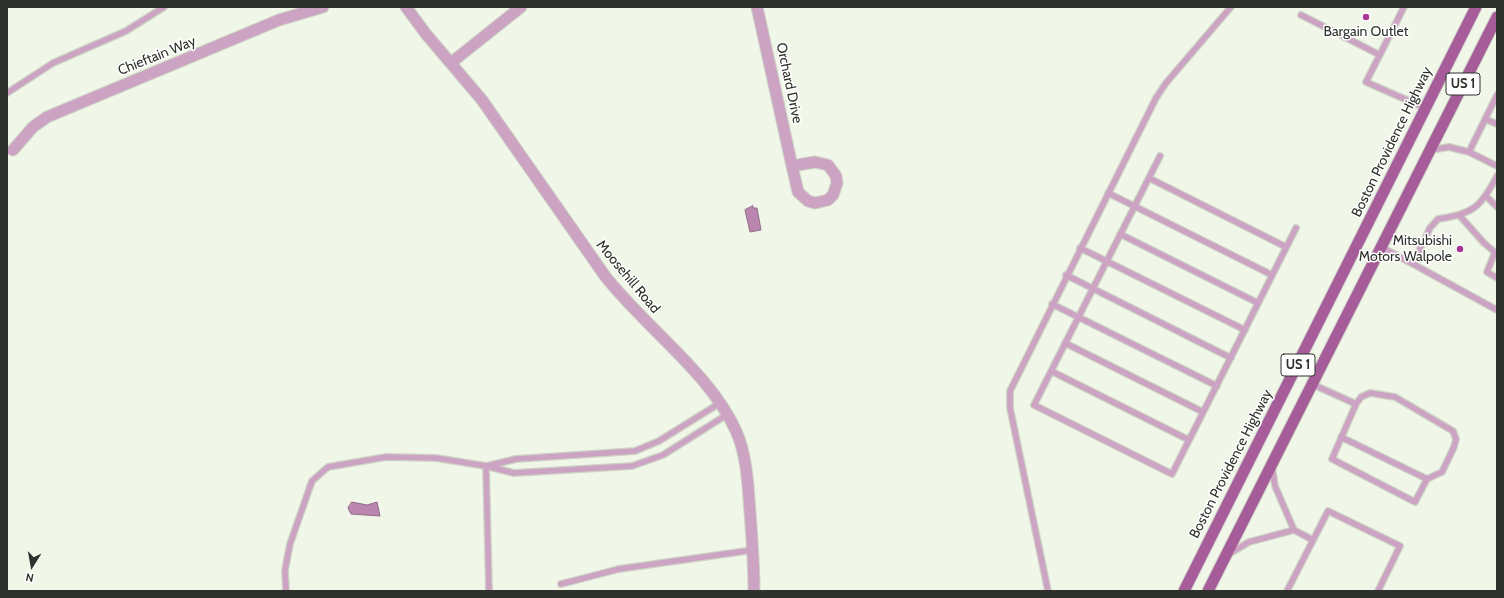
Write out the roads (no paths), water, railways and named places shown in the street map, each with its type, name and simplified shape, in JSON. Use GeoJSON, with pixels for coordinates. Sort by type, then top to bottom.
{"type":"FeatureCollection","features":[{"type":"Feature","properties":{"kind":"main road","name":"Boston Providence Highway"},"geometry":{"type":"LineString","coordinates":[[1184,591],[1476,7]]}},
{"type":"Feature","properties":{"kind":"main road","name":"US 1"},"geometry":{"type":"LineString","coordinates":[[1208,591],[1497,16]]}},
{"type":"Feature","properties":{"kind":"street","name":"Chieftain Way"},"geometry":{"type":"LineString","coordinates":[[13,150],[30,130],[47,117],[285,18],[323,7]]}},
{"type":"Feature","properties":{"kind":"street","name":"Moosehill Road"},"geometry":{"type":"LineString","coordinates":[[406,7],[426,34],[452,62],[487,106],[582,246],[616,290],[694,371],[728,414],[737,433],[744,456],[753,550],[754,591]]}},
{"type":"Feature","properties":{"kind":"street"},"geometry":{"type":"LineString","coordinates":[[452,62],[521,7]]}},
{"type":"Feature","properties":{"kind":"street","name":"Orchard Drive"},"geometry":{"type":"LineString","coordinates":[[757,7],[792,166],[798,192],[802,198],[815,203],[828,200],[833,195],[838,183],[836,176],[828,165],[815,162],[792,166]]}},
{"type":"Feature","properties":{"kind":"lane"},"geometry":{"type":"LineString","coordinates":[[7,93],[53,63],[126,31],[164,7]]}},
{"type":"Feature","properties":{"kind":"lane"},"geometry":{"type":"LineString","coordinates":[[1048,591],[1009,398],[1012,384],[1160,90],[1231,7]]}},
{"type":"Feature","properties":{"kind":"lane"},"geometry":{"type":"LineString","coordinates":[[1404,7],[1366,82],[1425,108]]}},
{"type":"Feature","properties":{"kind":"lane"},"geometry":{"type":"LineString","coordinates":[[1301,15],[1380,55]]}},
{"type":"Feature","properties":{"kind":"lane"},"geometry":{"type":"LineString","coordinates":[[1470,152],[1497,95]]}},
{"type":"Feature","properties":{"kind":"lane"},"geometry":{"type":"LineString","coordinates":[[1485,119],[1497,124]]}},
{"type":"Feature","properties":{"kind":"lane"},"geometry":{"type":"LineString","coordinates":[[1429,151],[1449,147],[1458,148],[1470,152],[1497,166]]}},
{"type":"Feature","properties":{"kind":"lane"},"geometry":{"type":"LineString","coordinates":[[1160,156],[1034,405],[1172,474],[1296,228]]}},
{"type":"Feature","properties":{"kind":"lane"},"geometry":{"type":"LineString","coordinates":[[1413,264],[1430,228],[1438,219],[1460,216],[1475,207],[1487,197],[1497,176]]}},
{"type":"Feature","properties":{"kind":"lane"},"geometry":{"type":"LineString","coordinates":[[1148,178],[1286,247]]}},
{"type":"Feature","properties":{"kind":"lane"},"geometry":{"type":"LineString","coordinates":[[1108,193],[1272,275]]}},
{"type":"Feature","properties":{"kind":"lane"},"geometry":{"type":"LineString","coordinates":[[1487,197],[1497,207]]}},
{"type":"Feature","properties":{"kind":"lane"},"geometry":{"type":"LineString","coordinates":[[1460,216],[1484,243],[1496,253],[1487,272],[1497,278]]}},
{"type":"Feature","properties":{"kind":"lane"},"geometry":{"type":"LineString","coordinates":[[1120,234],[1258,303]]}},
{"type":"Feature","properties":{"kind":"lane"},"geometry":{"type":"LineString","coordinates":[[1381,247],[1497,310]]}},
{"type":"Feature","properties":{"kind":"lane"},"geometry":{"type":"LineString","coordinates":[[1080,248],[1245,330]]}},
{"type":"Feature","properties":{"kind":"lane"},"geometry":{"type":"LineString","coordinates":[[1066,275],[1231,358]]}},
{"type":"Feature","properties":{"kind":"lane"},"geometry":{"type":"LineString","coordinates":[[1052,304],[1217,386]]}},
{"type":"Feature","properties":{"kind":"lane"},"geometry":{"type":"LineString","coordinates":[[1065,343],[1203,412]]}},
{"type":"Feature","properties":{"kind":"lane"},"geometry":{"type":"LineString","coordinates":[[1051,371],[1189,440]]}},
{"type":"Feature","properties":{"kind":"lane"},"geometry":{"type":"LineString","coordinates":[[1312,384],[1356,404]]}},
{"type":"Feature","properties":{"kind":"lane"},"geometry":{"type":"LineString","coordinates":[[1370,393],[1395,397],[1453,431],[1456,439],[1454,447],[1442,472],[1427,480],[1415,502],[1332,459],[1356,404],[1361,397],[1370,393]]}},
{"type":"Feature","properties":{"kind":"lane"},"geometry":{"type":"LineString","coordinates":[[486,466],[516,459],[635,451],[659,441],[720,403]]}},
{"type":"Feature","properties":{"kind":"lane"},"geometry":{"type":"LineString","coordinates":[[286,591],[285,570],[290,544],[312,482],[328,467],[386,457],[436,458],[486,466],[514,473],[632,466],[663,455],[728,414]]}},
{"type":"Feature","properties":{"kind":"lane"},"geometry":{"type":"LineString","coordinates":[[1341,437],[1427,480]]}},
{"type":"Feature","properties":{"kind":"lane"},"geometry":{"type":"LineString","coordinates":[[1272,464],[1275,486],[1294,530],[1313,540]]}},
{"type":"Feature","properties":{"kind":"lane"},"geometry":{"type":"LineString","coordinates":[[486,466],[489,591]]}},
{"type":"Feature","properties":{"kind":"lane"},"geometry":{"type":"LineString","coordinates":[[1287,591],[1328,511],[1400,546],[1378,591]]}},
{"type":"Feature","properties":{"kind":"lane"},"geometry":{"type":"LineString","coordinates":[[1227,555],[1249,542],[1294,530]]}},
{"type":"Feature","properties":{"kind":"lane"},"geometry":{"type":"LineString","coordinates":[[561,584],[619,569],[753,550]]}},
{"type":"Feature","properties":{"kind":"place","name":"Bargain Outlet"},"geometry":{"type":"Point","coordinates":[1366,17]}},
{"type":"Feature","properties":{"kind":"place","name":"Mitsubishi Motors Walpole"},"geometry":{"type":"Point","coordinates":[1460,249]}}]}
